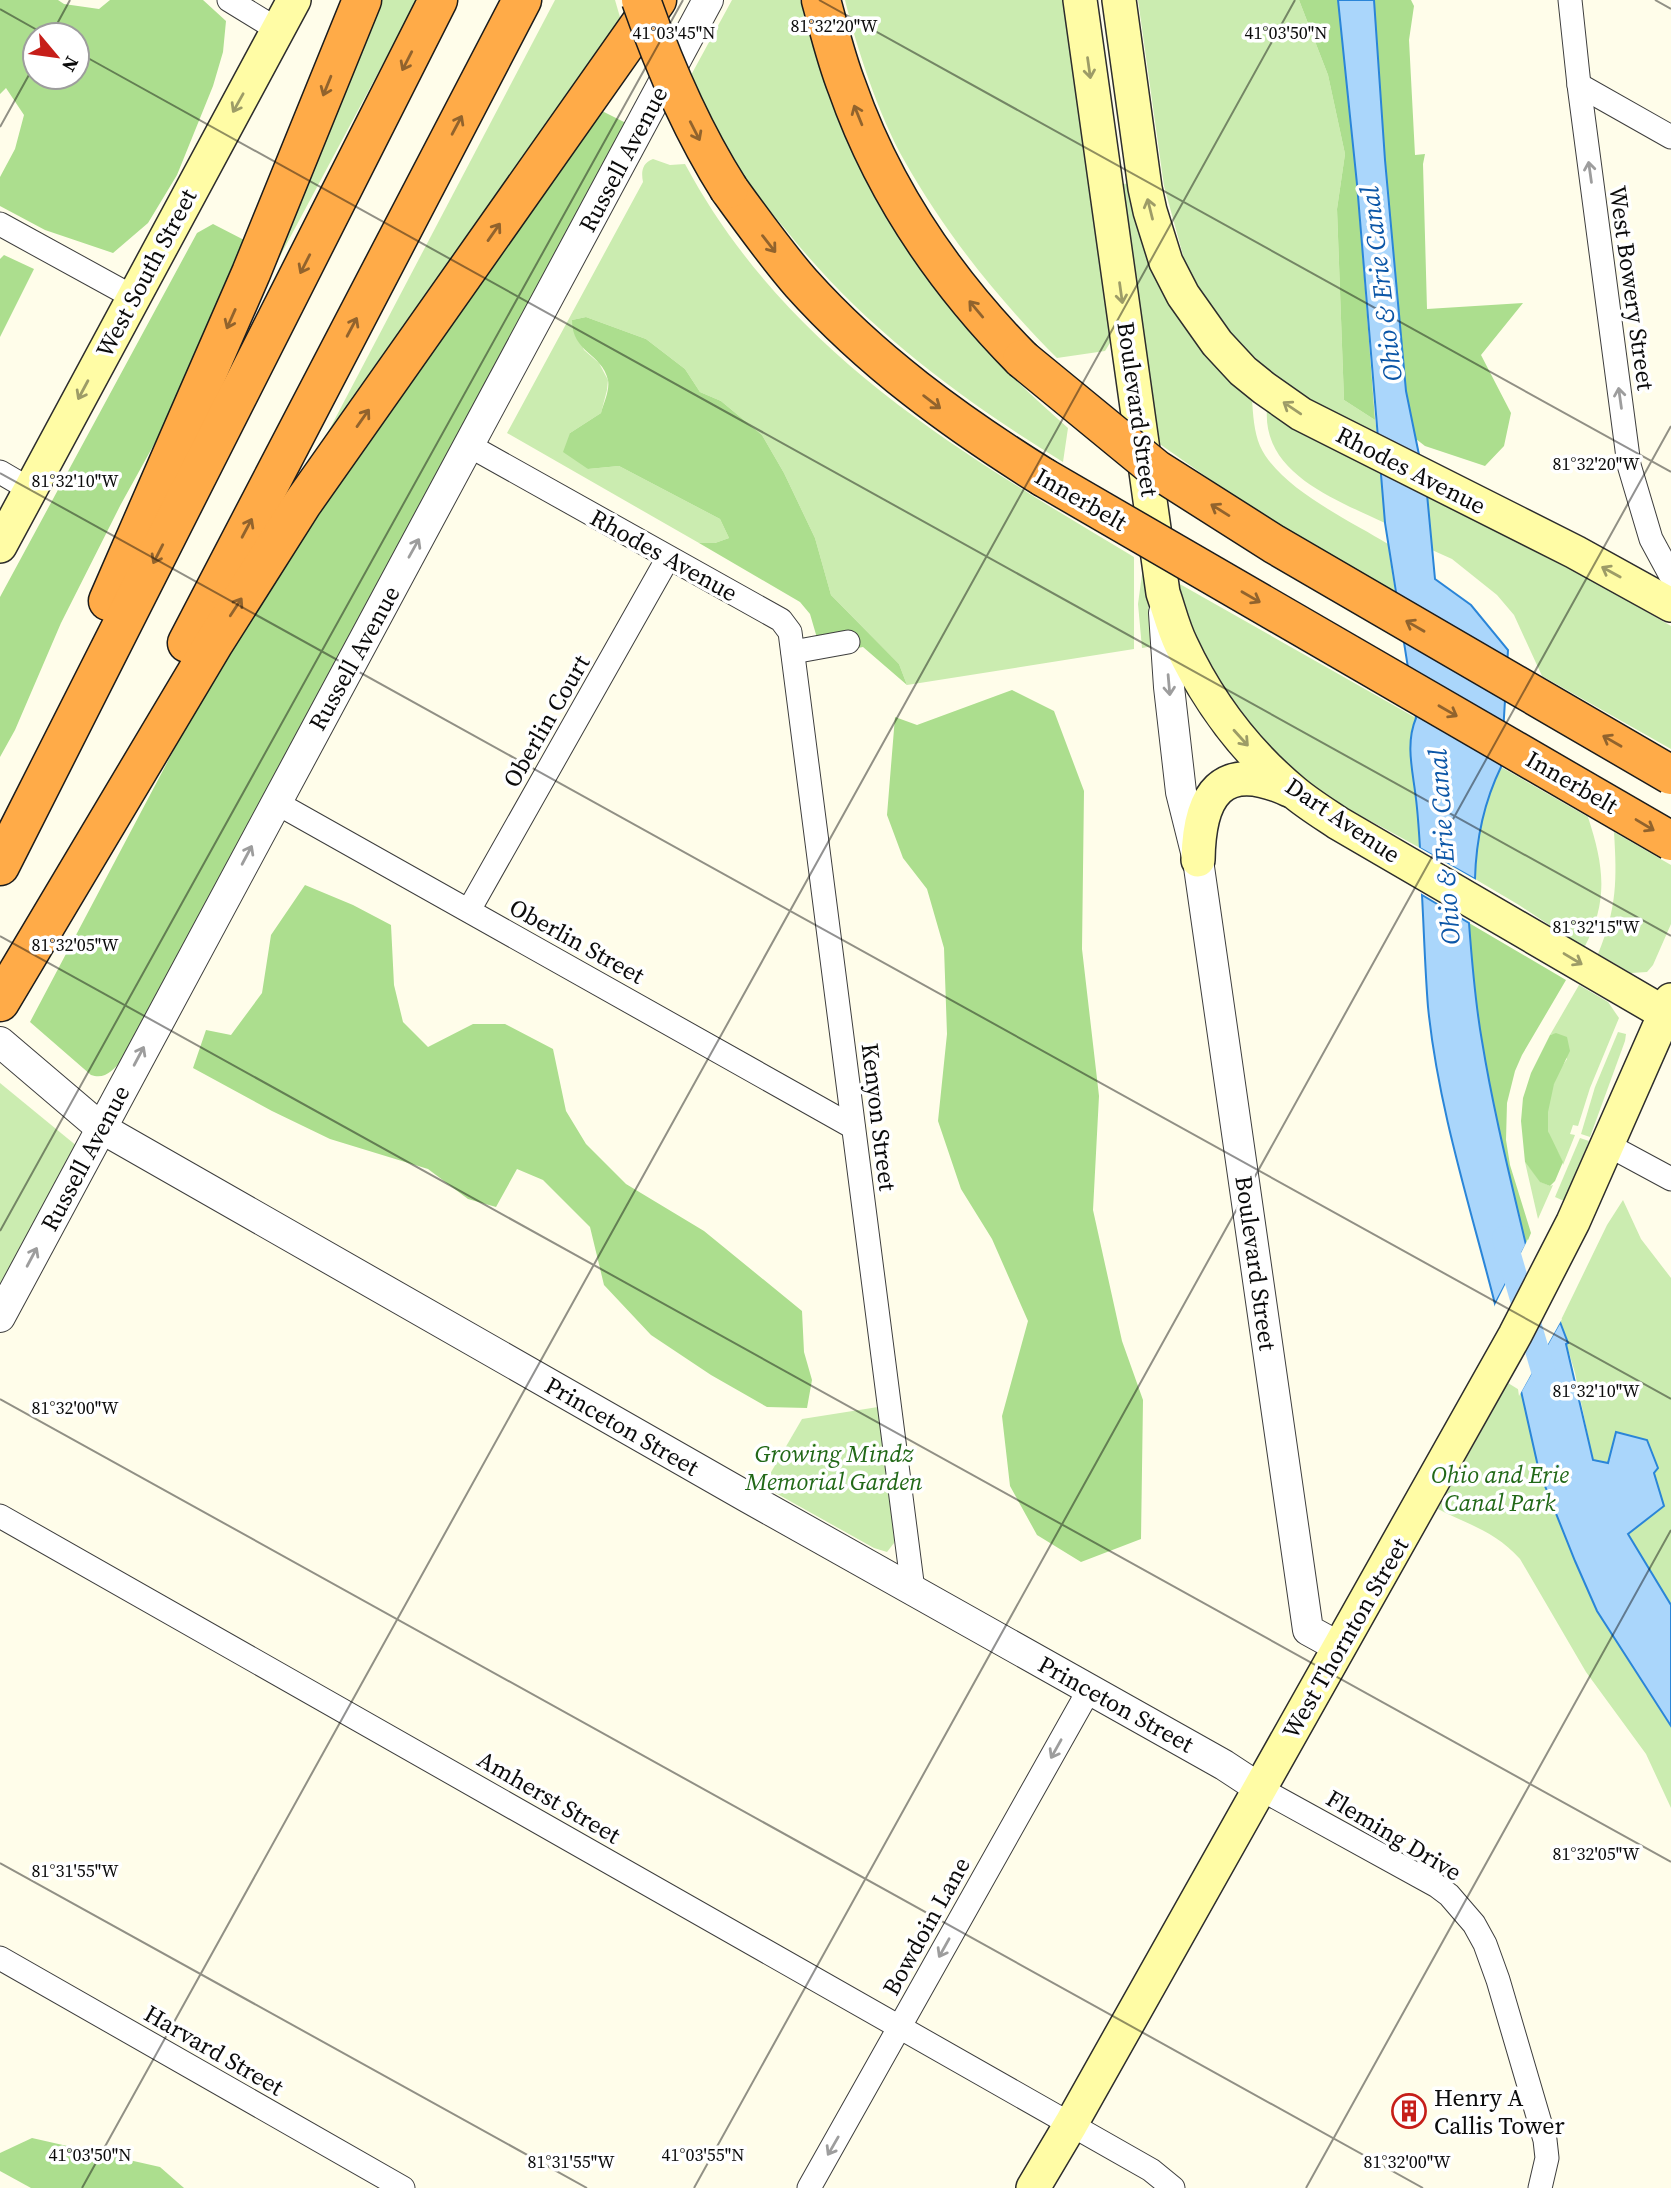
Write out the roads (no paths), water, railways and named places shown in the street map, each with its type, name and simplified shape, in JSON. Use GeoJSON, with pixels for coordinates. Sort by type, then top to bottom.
{"type":"FeatureCollection","features":[{"type":"Feature","properties":{"kind":"highway"},"geometry":{"type":"LineString","coordinates":[[0,852],[251,272],[362,0]]}},
{"type":"Feature","properties":{"kind":"highway"},"geometry":{"type":"LineString","coordinates":[[0,866],[438,0]]}},
{"type":"Feature","properties":{"kind":"highway"},"geometry":{"type":"LineString","coordinates":[[0,1002],[522,0]]}},
{"type":"Feature","properties":{"kind":"highway","name":"Innerbelt"},"geometry":{"type":"LineString","coordinates":[[641,0],[677,95],[729,189],[800,282],[883,363],[975,433],[1043,477],[1671,841]]}},
{"type":"Feature","properties":{"kind":"highway"},"geometry":{"type":"LineString","coordinates":[[0,1002],[214,643],[302,504],[657,0]]}},
{"type":"Feature","properties":{"kind":"highway"},"geometry":{"type":"LineString","coordinates":[[821,0],[855,108],[902,205],[959,288],[1023,359],[1156,469],[1274,544],[1671,775]]}},
{"type":"Feature","properties":{"kind":"main road","name":"West South Street"},"geometry":{"type":"LineString","coordinates":[[0,546],[294,0]]}},
{"type":"Feature","properties":{"kind":"main road","name":"Boulevard Street"},"geometry":{"type":"LineString","coordinates":[[1080,0],[1163,593]]}},
{"type":"Feature","properties":{"kind":"main road","name":"Rhodes Avenue"},"geometry":{"type":"LineString","coordinates":[[1119,0],[1150,211],[1166,261],[1183,295],[1217,343],[1243,371],[1301,414],[1671,605]]}},
{"type":"Feature","properties":{"kind":"main road","name":"Dart Avenue"},"geometry":{"type":"LineString","coordinates":[[1163,593],[1179,641],[1218,710],[1239,737],[1294,792],[1366,839],[1669,1010]]}},
{"type":"Feature","properties":{"kind":"main road","name":"Boulevard Street"},"geometry":{"type":"LineString","coordinates":[[1198,860],[1202,815],[1219,788],[1245,778],[1276,784],[1294,792]]}},
{"type":"Feature","properties":{"kind":"main road","name":"West Thornton Street"},"geometry":{"type":"LineString","coordinates":[[1032,2188],[1071,2124],[1541,1287],[1669,1010]]}},
{"type":"Feature","properties":{"kind":"street"},"geometry":{"type":"LineString","coordinates":[[229,0],[278,30]]}},
{"type":"Feature","properties":{"kind":"street","name":"Russell Avenue"},"geometry":{"type":"LineString","coordinates":[[0,1317],[708,0]]}},
{"type":"Feature","properties":{"kind":"street","name":"West Bowery Street"},"geometry":{"type":"LineString","coordinates":[[1570,0],[1578,85],[1629,466],[1651,539],[1671,576]]}},
{"type":"Feature","properties":{"kind":"street"},"geometry":{"type":"LineString","coordinates":[[1578,85],[1671,137]]}},
{"type":"Feature","properties":{"kind":"street"},"geometry":{"type":"LineString","coordinates":[[0,224],[133,297]]}},
{"type":"Feature","properties":{"kind":"street","name":"Rhodes Avenue"},"geometry":{"type":"LineString","coordinates":[[470,446],[781,620],[790,632],[793,652]]}},
{"type":"Feature","properties":{"kind":"street"},"geometry":{"type":"LineString","coordinates":[[0,472],[29,489]]}},
{"type":"Feature","properties":{"kind":"street","name":"Oberlin Court"},"geometry":{"type":"LineString","coordinates":[[469,909],[668,558]]}},
{"type":"Feature","properties":{"kind":"street","name":"Boulevard Street"},"geometry":{"type":"LineString","coordinates":[[1163,593],[1169,687],[1181,792],[1198,860],[1308,1630],[1339,1647]]}},
{"type":"Feature","properties":{"kind":"street"},"geometry":{"type":"LineString","coordinates":[[793,652],[848,642]]}},
{"type":"Feature","properties":{"kind":"street","name":"Kenyon Street"},"geometry":{"type":"LineString","coordinates":[[793,652],[913,1590]]}},
{"type":"Feature","properties":{"kind":"street","name":"Oberlin Street"},"geometry":{"type":"LineString","coordinates":[[275,802],[853,1127]]}},
{"type":"Feature","properties":{"kind":"street","name":"Princeton Street"},"geometry":{"type":"LineString","coordinates":[[0,1042],[101,1128],[747,1497],[1224,1765],[1259,1788]]}},
{"type":"Feature","properties":{"kind":"street"},"geometry":{"type":"LineString","coordinates":[[1608,1145],[1671,1179]]}},
{"type":"Feature","properties":{"kind":"street","name":"Amherst Street"},"geometry":{"type":"LineString","coordinates":[[0,1516],[900,2026],[1151,2170],[1173,2188]]}},
{"type":"Feature","properties":{"kind":"street","name":"Bowdoin Lane"},"geometry":{"type":"LineString","coordinates":[[808,2188],[1089,1690]]}},
{"type":"Feature","properties":{"kind":"street","name":"Fleming Drive"},"geometry":{"type":"LineString","coordinates":[[1259,1788],[1437,1886],[1450,1895],[1474,1924],[1485,1944],[1498,1980],[1540,2118],[1547,2158],[1539,2188]]}},
{"type":"Feature","properties":{"kind":"street","name":"Harvard Street"},"geometry":{"type":"LineString","coordinates":[[0,1958],[403,2188]]}},
{"type":"Feature","properties":{"kind":"water"},"geometry":{"type":"Polygon","coordinates":[[[1338,0],[1374,0],[1406,391],[1427,494],[1435,579],[1471,605],[1508,650],[1501,767],[1482,822],[1475,879],[1420,848],[1410,748],[1416,718],[1385,523],[1357,184],[1338,0]]]}},
{"type":"Feature","properties":{"kind":"water"},"geometry":{"type":"Polygon","coordinates":[[[1422,895],[1469,923],[1486,1066],[1526,1245],[1495,1304],[1439,1082],[1428,1007],[1422,895]]]}},
{"type":"Feature","properties":{"kind":"water"},"geometry":{"type":"Polygon","coordinates":[[[1560,1322],[1568,1343],[1566,1344],[1593,1460],[1608,1463],[1616,1432],[1647,1440],[1658,1468],[1654,1473],[1664,1506],[1628,1534],[1671,1605],[1671,1726],[1597,1611],[1539,1471],[1521,1391],[1560,1322]]]}},
{"type":"Feature","properties":{"kind":"waterway","name":"Ohio & Erie Canal"},"geometry":{"type":"LineString","coordinates":[[1504,1238],[1549,1391]]}},
{"type":"Feature","properties":{"kind":"place","name":"Henry A Callis Tower"},"geometry":{"type":"Point","coordinates":[1409,2111]}},
{"type":"Feature","properties":{"kind":"park label","name":"Growing Mindz Memorial Garden"},"geometry":{"type":"Point","coordinates":[834,1467]}},
{"type":"Feature","properties":{"kind":"park label","name":"Ohio and Erie Canal Park"},"geometry":{"type":"Point","coordinates":[1500,1488]}}]}
